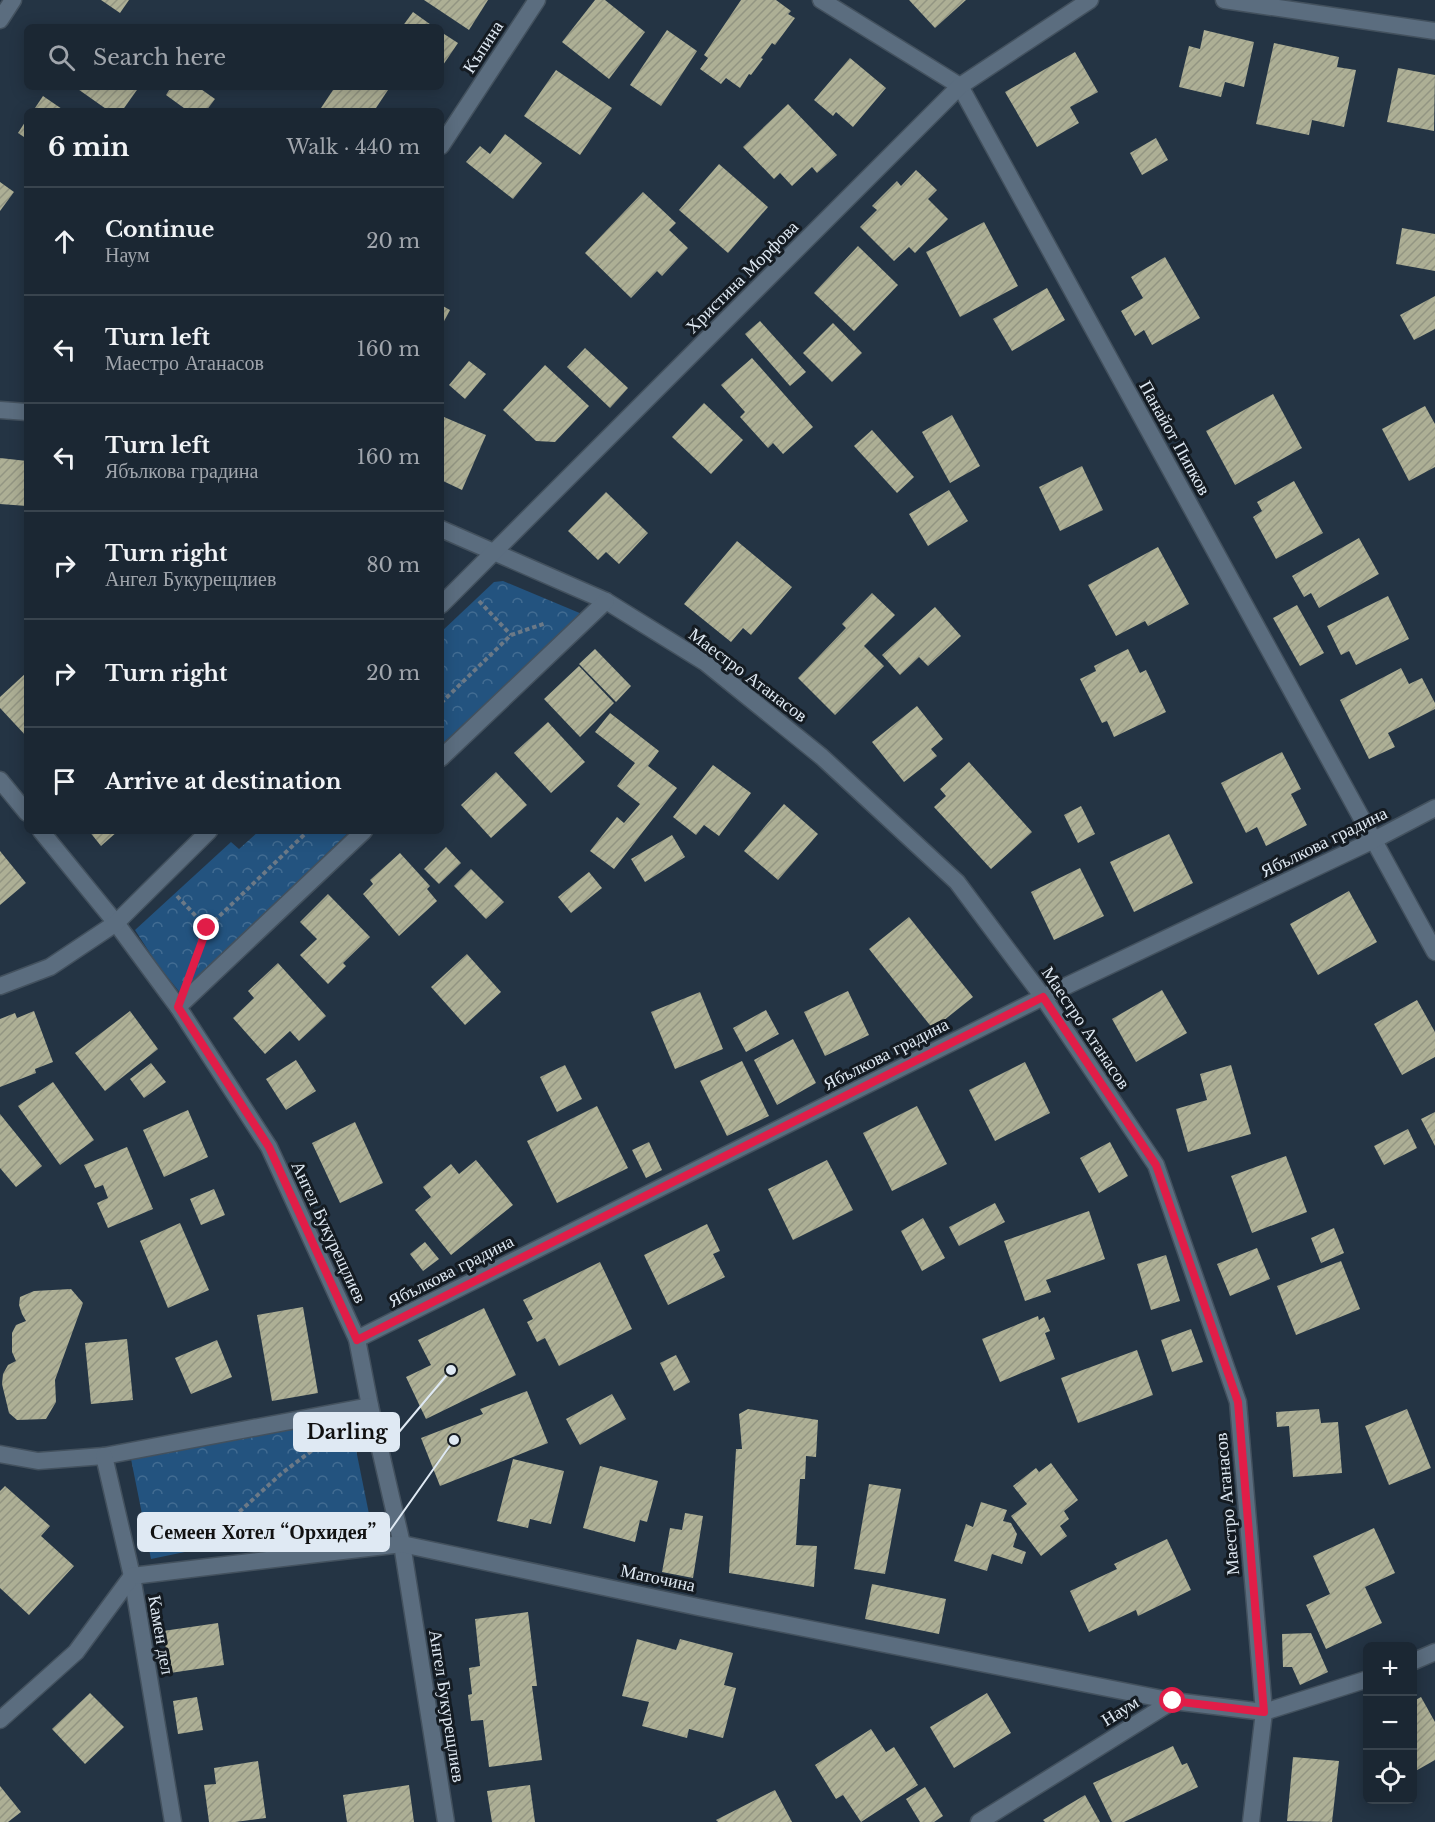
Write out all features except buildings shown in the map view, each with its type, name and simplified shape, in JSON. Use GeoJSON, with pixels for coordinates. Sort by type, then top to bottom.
{"type":"FeatureCollection","features":[{"type":"Feature","properties":{"kind":"street"},"geometry":{"type":"LineString","coordinates":[[0,20],[13,0]]}},
{"type":"Feature","properties":{"kind":"street","name":"Къпина"},"geometry":{"type":"LineString","coordinates":[[444,141],[537,0]]}},
{"type":"Feature","properties":{"kind":"street","name":"Панайот Пипков"},"geometry":{"type":"LineString","coordinates":[[821,0],[960,86],[1435,952]]}},
{"type":"Feature","properties":{"kind":"street","name":"Христина Морфова"},"geometry":{"type":"LineString","coordinates":[[444,602],[960,86],[1090,0]]}},
{"type":"Feature","properties":{"kind":"street"},"geometry":{"type":"LineString","coordinates":[[1224,0],[1435,31]]}},
{"type":"Feature","properties":{"kind":"street"},"geometry":{"type":"LineString","coordinates":[[0,410],[24,412]]}},
{"type":"Feature","properties":{"kind":"street","name":"Маестро Атанасов"},"geometry":{"type":"LineString","coordinates":[[444,530],[606,601],[706,663],[822,757],[957,882],[1043,997],[1156,1165],[1238,1402],[1264,1712],[1251,1822]]}},
{"type":"Feature","properties":{"kind":"street"},"geometry":{"type":"LineString","coordinates":[[444,755],[606,601]]}},
{"type":"Feature","properties":{"kind":"street"},"geometry":{"type":"LineString","coordinates":[[0,780],[24,809]]}},
{"type":"Feature","properties":{"kind":"street","name":"Ябълкова градина"},"geometry":{"type":"LineString","coordinates":[[357,1340],[1043,997],[1374,840],[1435,808]]}},
{"type":"Feature","properties":{"kind":"street","name":"Ангел Букурещлиев"},"geometry":{"type":"LineString","coordinates":[[43,834],[116,922],[178,1007],[269,1147],[357,1340],[402,1544],[446,1822]]}},
{"type":"Feature","properties":{"kind":"street"},"geometry":{"type":"LineString","coordinates":[[0,986],[50,967],[116,922],[206,834]]}},
{"type":"Feature","properties":{"kind":"street"},"geometry":{"type":"LineString","coordinates":[[178,1007],[361,834]]}},
{"type":"Feature","properties":{"kind":"street"},"geometry":{"type":"LineString","coordinates":[[0,1454],[38,1461],[104,1456],[370,1406]]}},
{"type":"Feature","properties":{"kind":"street","name":"Камен дел"},"geometry":{"type":"LineString","coordinates":[[104,1456],[132,1576],[173,1822]]}},
{"type":"Feature","properties":{"kind":"street","name":"Маточина"},"geometry":{"type":"LineString","coordinates":[[132,1576],[402,1544],[1173,1701]]}},
{"type":"Feature","properties":{"kind":"street"},"geometry":{"type":"LineString","coordinates":[[0,1720],[76,1652],[132,1576]]}},
{"type":"Feature","properties":{"kind":"street"},"geometry":{"type":"LineString","coordinates":[[1417,1660],[1435,1652]]}},
{"type":"Feature","properties":{"kind":"street"},"geometry":{"type":"LineString","coordinates":[[1173,1701],[1264,1712],[1363,1681]]}},
{"type":"Feature","properties":{"kind":"street","name":"Наум"},"geometry":{"type":"LineString","coordinates":[[979,1822],[1173,1701]]}},
{"type":"Feature","properties":{"kind":"path"},"geometry":{"type":"LineString","coordinates":[[463,584],[512,635]]}},
{"type":"Feature","properties":{"kind":"path"},"geometry":{"type":"LineString","coordinates":[[444,700],[512,635],[554,620]]}},
{"type":"Feature","properties":{"kind":"path"},"geometry":{"type":"LineString","coordinates":[[195,962],[207,928],[305,834]]}},
{"type":"Feature","properties":{"kind":"path"},"geometry":{"type":"LineString","coordinates":[[160,878],[207,928]]}},
{"type":"Feature","properties":{"kind":"path"},"geometry":{"type":"LineString","coordinates":[[204,1544],[282,1473],[335,1433]]}},
{"type":"Feature","properties":{"kind":"green space"},"geometry":{"type":"Polygon","coordinates":[[[503,581],[582,614],[444,742],[444,629],[494,582],[503,581]]]}},
{"type":"Feature","properties":{"kind":"green space"},"geometry":{"type":"Polygon","coordinates":[[[256,834],[347,834],[181,994],[157,964],[135,930],[231,842],[239,849],[256,834]]]}},
{"type":"Feature","properties":{"kind":"green space"},"geometry":{"type":"Polygon","coordinates":[[[349,1415],[369,1514],[151,1559],[131,1459],[349,1415]]]}},
{"type":"Feature","properties":{"kind":"place","name":"Darling"},"geometry":{"type":"Point","coordinates":[451,1370]}},
{"type":"Feature","properties":{"kind":"place","name":"Семеен Хотел “Орхидея”"},"geometry":{"type":"Point","coordinates":[454,1440]}},
{"type":"Feature","properties":{"kind":"route"},"geometry":{"type":"LineString","coordinates":[[207,928],[178,1007],[269,1147],[357,1340],[1043,997],[1156,1165],[1238,1402],[1264,1712],[1173,1701]]}}]}
